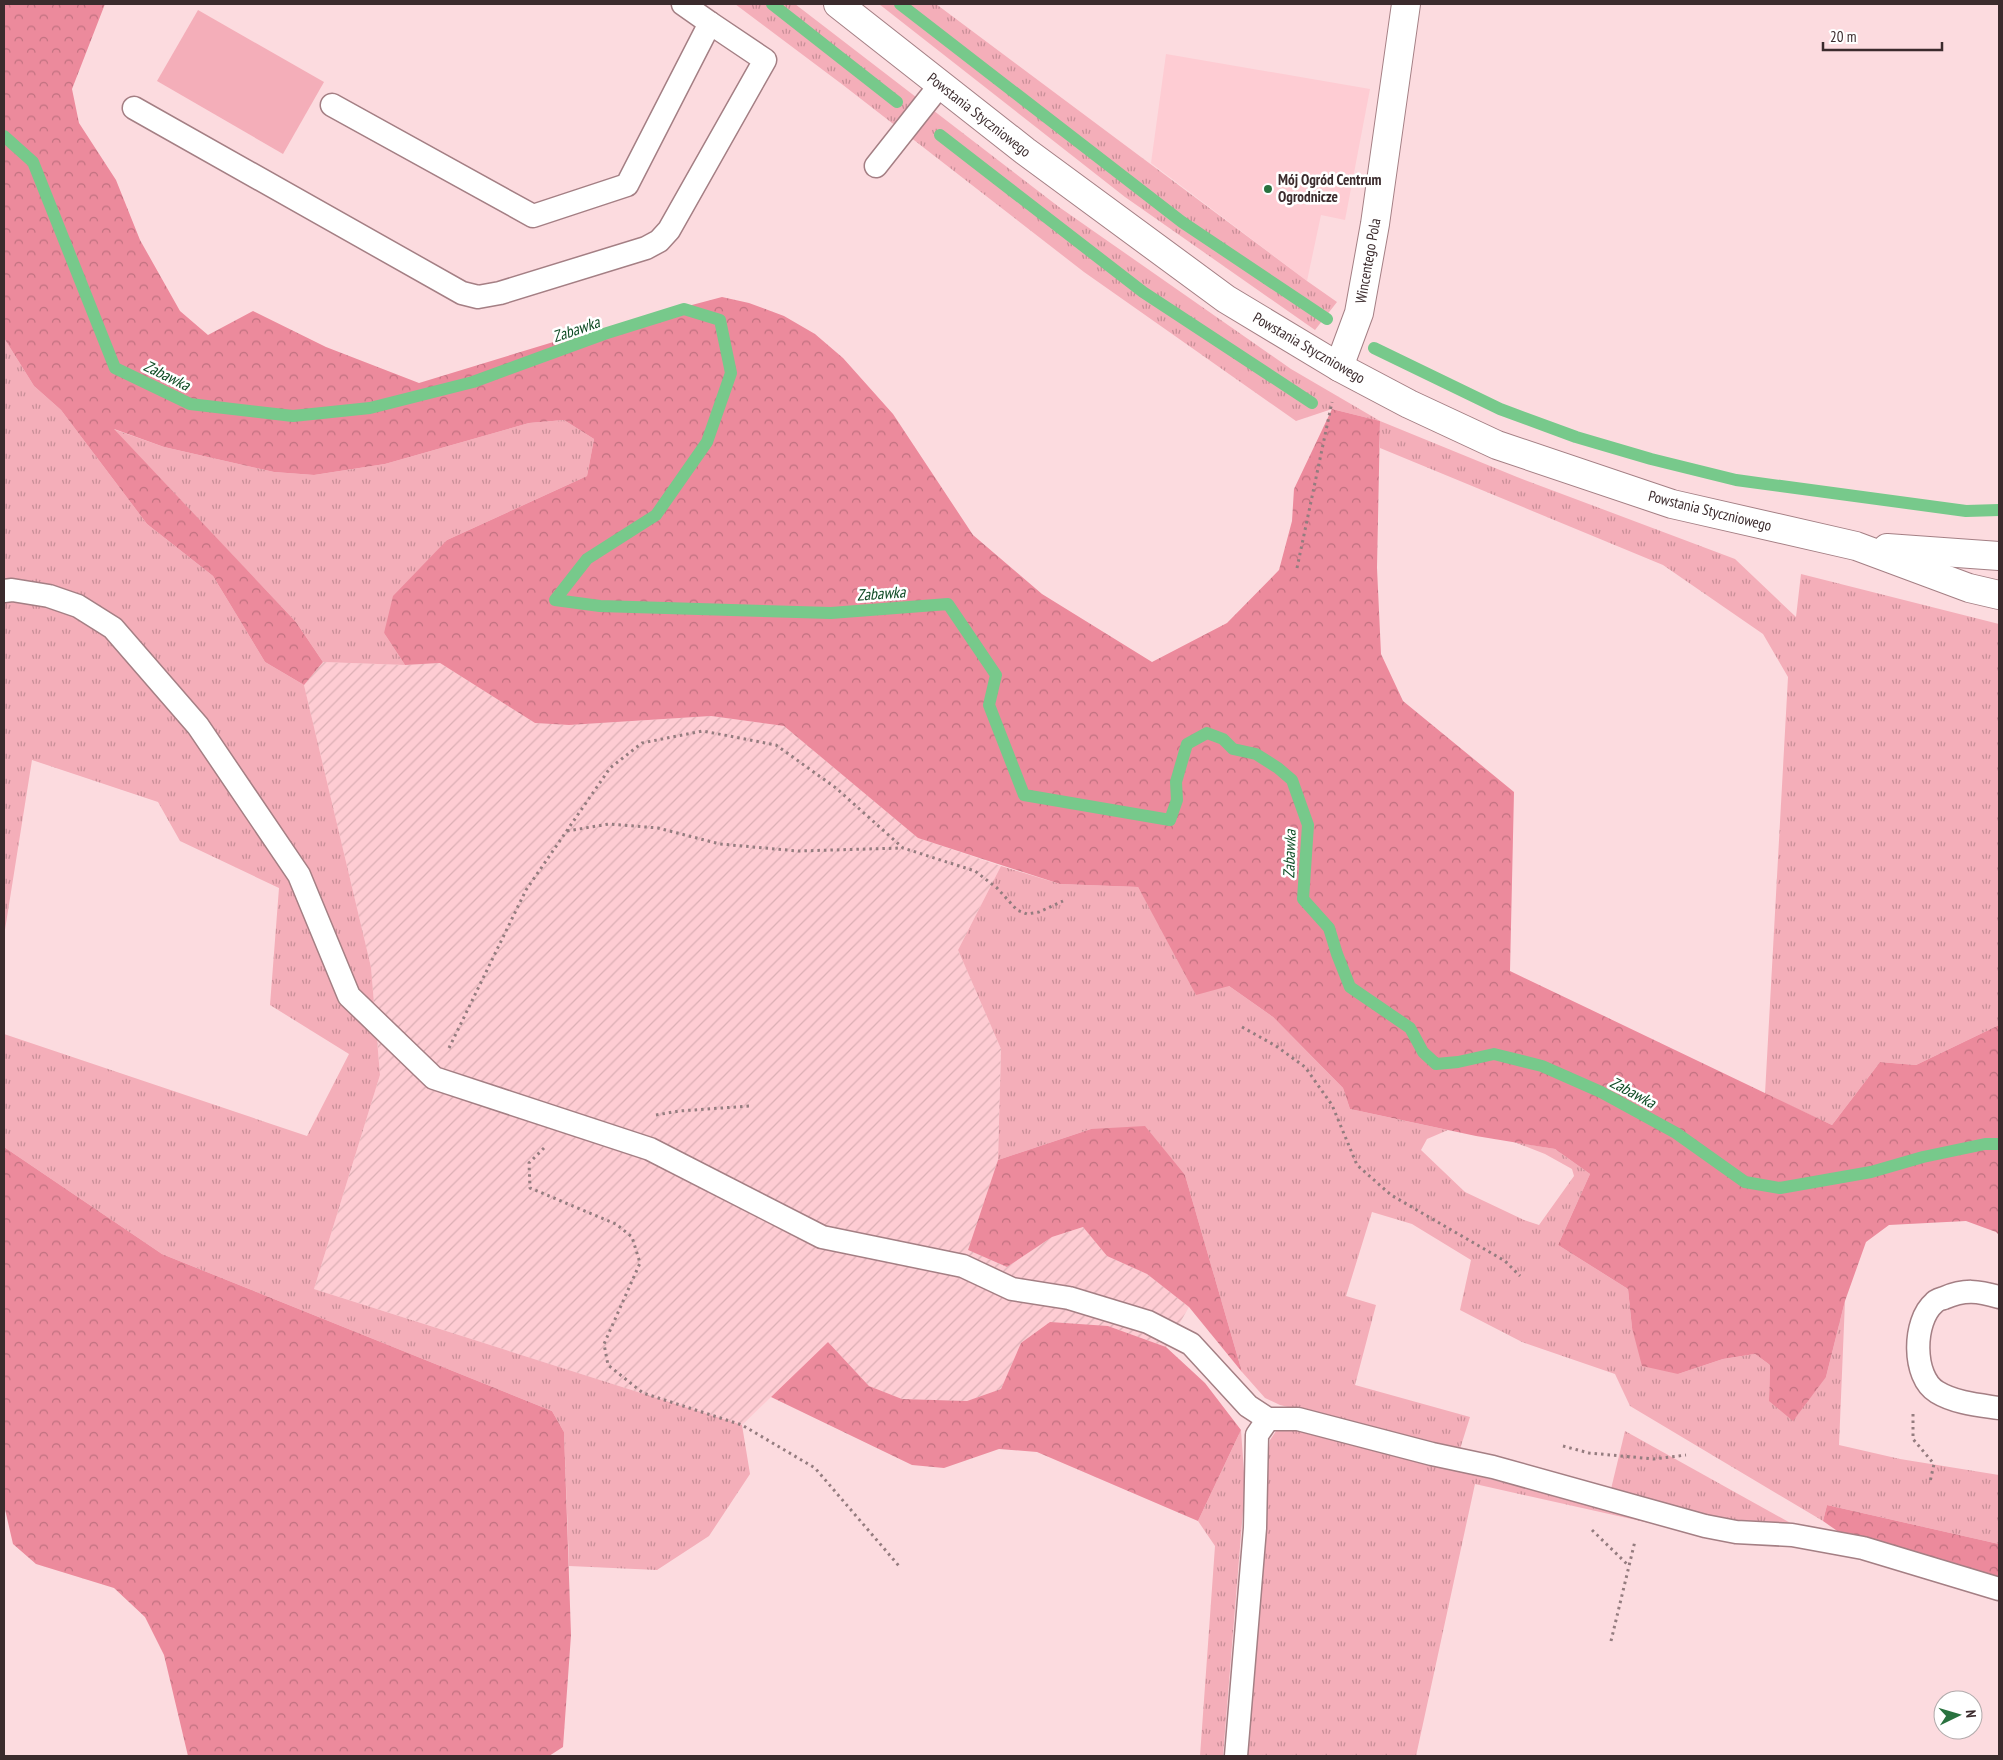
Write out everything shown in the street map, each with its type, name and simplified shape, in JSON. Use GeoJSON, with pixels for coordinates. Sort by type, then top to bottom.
{"type":"FeatureCollection","features":[{"type":"Feature","properties":{"kind":"main road","name":"Powstania Styczniowego"},"geometry":{"type":"LineString","coordinates":[[838,4],[1025,151],[1226,299],[1339,367],[1409,404],[1497,445],[1672,504],[1856,546],[1969,588],[1999,595]]}},
{"type":"Feature","properties":{"kind":"main road","name":"Wincentego Pola"},"geometry":{"type":"LineString","coordinates":[[1339,367],[1359,313],[1375,224],[1406,4]]}},
{"type":"Feature","properties":{"kind":"main road","name":"Powstania Styczniowego"},"geometry":{"type":"LineString","coordinates":[[1856,546],[1999,556]]}},
{"type":"Feature","properties":{"kind":"lane"},"geometry":{"type":"LineString","coordinates":[[134,108],[462,293],[478,297],[500,293],[646,248],[660,241],[669,230],[765,60],[682,4]]}},
{"type":"Feature","properties":{"kind":"lane"},"geometry":{"type":"LineString","coordinates":[[332,105],[533,216],[627,185],[710,23]]}},
{"type":"Feature","properties":{"kind":"lane"},"geometry":{"type":"LineString","coordinates":[[876,166],[940,84]]}},
{"type":"Feature","properties":{"kind":"lane"},"geometry":{"type":"LineString","coordinates":[[4,591],[12,590],[49,596],[78,606],[114,628],[198,726],[299,875],[349,996],[434,1078],[650,1149],[822,1237],[962,1266],[1012,1289],[1069,1298],[1148,1322],[1192,1344],[1248,1406],[1268,1419],[1298,1419],[1432,1454],[1493,1467],[1705,1526],[1736,1532],[1792,1535],[1863,1548],[1999,1590]]}},
{"type":"Feature","properties":{"kind":"lane"},"geometry":{"type":"LineString","coordinates":[[1999,1297],[1981,1291],[1957,1292],[1934,1302],[1922,1321],[1918,1349],[1922,1375],[1936,1392],[1963,1402],[1999,1408]]}},
{"type":"Feature","properties":{"kind":"lane"},"geometry":{"type":"LineString","coordinates":[[1236,1756],[1256,1528],[1257,1435],[1268,1419]]}},
{"type":"Feature","properties":{"kind":"path"},"geometry":{"type":"LineString","coordinates":[[1297,568],[1339,367]]}},
{"type":"Feature","properties":{"kind":"path"},"geometry":{"type":"LineString","coordinates":[[434,1078],[526,890],[610,768],[642,743],[703,731],[776,746],[836,788],[903,848]]}},
{"type":"Feature","properties":{"kind":"path"},"geometry":{"type":"LineString","coordinates":[[566,831],[609,824],[658,828],[720,844],[798,851],[903,848],[975,871],[997,888],[1017,910],[1027,914],[1039,912],[1063,901]]}},
{"type":"Feature","properties":{"kind":"path"},"geometry":{"type":"LineString","coordinates":[[1242,1027],[1276,1046],[1305,1067],[1332,1105],[1357,1165],[1391,1196],[1505,1261],[1520,1276]]}},
{"type":"Feature","properties":{"kind":"path"},"geometry":{"type":"LineString","coordinates":[[651,1116],[679,1111],[750,1106]]}},
{"type":"Feature","properties":{"kind":"path"},"geometry":{"type":"LineString","coordinates":[[585,1129],[552,1140],[529,1163],[530,1188],[616,1224],[632,1236],[640,1263],[604,1344],[608,1365],[643,1393],[742,1425],[815,1468],[899,1566]]}},
{"type":"Feature","properties":{"kind":"path"},"geometry":{"type":"LineString","coordinates":[[1913,1424],[1913,1439],[1934,1464],[1930,1482]]}},
{"type":"Feature","properties":{"kind":"path"},"geometry":{"type":"LineString","coordinates":[[1564,1446],[1589,1453],[1654,1459],[1686,1455]]}},
{"type":"Feature","properties":{"kind":"path"},"geometry":{"type":"LineString","coordinates":[[1611,1641],[1643,1509]]}},
{"type":"Feature","properties":{"kind":"path"},"geometry":{"type":"LineString","coordinates":[[1589,1526],[1629,1566]]}},
{"type":"Feature","properties":{"kind":"shaded area","name":"Mój Ogród Centrum Ogrodnicze"},"geometry":{"type":"Polygon","coordinates":[[[1166,54],[1370,89],[1345,220],[1321,215],[1307,281],[1151,163],[1166,54]]]}},
{"type":"Feature","properties":{"kind":"shaded area"},"geometry":{"type":"Polygon","coordinates":[[[323,662],[405,665],[440,663],[535,723],[569,725],[711,716],[784,726],[918,838],[1001,866],[958,950],[1001,1049],[998,1160],[968,1250],[1007,1267],[1052,1237],[1083,1227],[1107,1256],[1147,1274],[1189,1307],[1166,1347],[1108,1326],[1021,1343],[1001,1389],[967,1401],[902,1399],[869,1386],[828,1342],[742,1425],[314,1289],[380,1075],[371,967],[304,685],[323,662]]]}},
{"type":"Feature","properties":{"kind":"green space"},"geometry":{"type":"Polygon","coordinates":[[[4,4],[105,4],[72,89],[79,123],[116,180],[140,240],[180,311],[208,335],[253,311],[326,347],[419,383],[560,340],[722,297],[749,303],[784,316],[815,334],[843,358],[893,414],[973,535],[1042,594],[1152,662],[1227,623],[1279,570],[1292,521],[1294,489],[1332,409],[1380,421],[1377,568],[1381,654],[1403,701],[1514,792],[1510,971],[1832,1125],[1880,1062],[1916,1065],[1999,1025],[1999,1235],[1996,1232],[1966,1221],[1889,1225],[1866,1242],[1845,1301],[1826,1377],[1793,1421],[1769,1401],[1770,1365],[1755,1354],[1723,1359],[1678,1374],[1642,1366],[1632,1328],[1628,1289],[1558,1245],[1590,1174],[1555,1149],[1476,1136],[1350,1109],[1343,1088],[1273,1017],[1229,986],[1196,995],[1138,887],[1060,884],[918,838],[784,726],[711,716],[569,725],[535,723],[440,663],[405,665],[384,633],[393,596],[447,540],[587,476],[594,439],[564,420],[529,423],[385,464],[314,475],[274,472],[164,447],[114,429],[296,622],[323,662],[304,685],[265,662],[213,576],[147,524],[61,410],[34,386],[4,338],[4,4]]]}},
{"type":"Feature","properties":{"kind":"green space"},"geometry":{"type":"Polygon","coordinates":[[[735,4],[795,4],[1059,207],[1291,369],[1380,421],[1332,409],[1296,421],[1084,272],[843,85],[735,4]]]}},
{"type":"Feature","properties":{"kind":"green space"},"geometry":{"type":"Polygon","coordinates":[[[879,4],[936,4],[1337,302],[1315,330],[1125,197],[879,4]]]}},
{"type":"Feature","properties":{"kind":"green space"},"geometry":{"type":"Polygon","coordinates":[[[198,10],[324,82],[283,154],[157,81],[198,10]]]}},
{"type":"Feature","properties":{"kind":"green space"},"geometry":{"type":"Polygon","coordinates":[[[4,338],[34,386],[61,410],[147,524],[213,576],[265,662],[304,685],[371,967],[380,1075],[314,1289],[742,1425],[750,1474],[709,1536],[657,1570],[569,1566],[564,1432],[552,1411],[162,1254],[4,1147],[4,1034],[307,1136],[349,1054],[270,1005],[279,888],[180,841],[158,802],[32,760],[4,936],[4,338]]]}},
{"type":"Feature","properties":{"kind":"green space"},"geometry":{"type":"Polygon","coordinates":[[[564,420],[594,439],[587,476],[447,540],[384,633],[405,665],[323,662],[296,622],[113,429],[164,447],[274,472],[314,475],[385,464],[529,423],[564,420]]]}},
{"type":"Feature","properties":{"kind":"green space"},"geometry":{"type":"Polygon","coordinates":[[[1380,421],[1517,477],[1735,559],[1796,617],[1801,574],[1999,624],[1999,1025],[1916,1065],[1880,1062],[1832,1125],[1765,1094],[1788,677],[1763,634],[1663,565],[1380,448],[1380,421]]]}},
{"type":"Feature","properties":{"kind":"green space"},"geometry":{"type":"Polygon","coordinates":[[[1001,866],[1060,884],[1138,887],[1156,919],[1229,986],[1273,1017],[1343,1088],[1350,1109],[1448,1130],[1427,1139],[1421,1150],[1465,1192],[1524,1220],[1539,1225],[1574,1176],[1572,1169],[1545,1154],[1514,1142],[1555,1149],[1590,1174],[1558,1245],[1628,1289],[1632,1328],[1678,1374],[1723,1359],[1755,1354],[1770,1365],[1769,1401],[1826,1377],[1845,1301],[1839,1445],[1900,1459],[1999,1475],[1999,1544],[1827,1505],[1823,1521],[1630,1406],[1615,1374],[1522,1342],[1460,1310],[1471,1260],[1412,1224],[1372,1212],[1346,1296],[1376,1305],[1355,1385],[1470,1417],[1460,1449],[1280,1405],[1265,1398],[1242,1372],[1185,1175],[1091,1129],[998,1160],[1001,1049],[958,950],[1001,866]]]}},
{"type":"Feature","properties":{"kind":"green space"},"geometry":{"type":"Polygon","coordinates":[[[1145,1126],[1185,1175],[1242,1372],[1189,1307],[1147,1274],[1107,1256],[1083,1227],[1052,1237],[1007,1267],[968,1250],[998,1160],[1091,1129],[1145,1126]]]}},
{"type":"Feature","properties":{"kind":"green space"},"geometry":{"type":"Polygon","coordinates":[[[4,1147],[162,1254],[552,1411],[564,1432],[571,1635],[563,1747],[549,1756],[188,1756],[164,1655],[145,1617],[114,1588],[36,1564],[13,1544],[4,1505],[4,1147]]]}},
{"type":"Feature","properties":{"kind":"green space"},"geometry":{"type":"Polygon","coordinates":[[[1050,1322],[1108,1326],[1166,1347],[1205,1383],[1241,1430],[1198,1521],[1037,1452],[999,1449],[944,1468],[912,1465],[771,1397],[828,1342],[869,1386],[902,1399],[967,1401],[1001,1389],[1021,1343],[1050,1322]]]}},
{"type":"Feature","properties":{"kind":"green space"},"geometry":{"type":"Polygon","coordinates":[[[1291,1428],[1748,1545],[1475,1484],[1416,1756],[1248,1756],[1264,1489],[1270,1440],[1276,1431],[1291,1428]]]}},
{"type":"Feature","properties":{"kind":"green space"},"geometry":{"type":"Polygon","coordinates":[[[1241,1430],[1245,1486],[1223,1756],[1200,1756],[1215,1546],[1198,1521],[1241,1430]]]}},
{"type":"Feature","properties":{"kind":"green space"},"geometry":{"type":"Polygon","coordinates":[[[1625,1431],[1794,1525],[1733,1523],[1611,1489],[1625,1431]]]}},
{"type":"Feature","properties":{"kind":"green space"},"geometry":{"type":"Polygon","coordinates":[[[1827,1505],[1999,1544],[1999,1580],[1843,1535],[1823,1521],[1827,1505]]]}},
{"type":"Feature","properties":{"kind":"waterway"},"geometry":{"type":"LineString","coordinates":[[772,4],[897,102]]}},
{"type":"Feature","properties":{"kind":"waterway"},"geometry":{"type":"LineString","coordinates":[[900,4],[1182,222],[1327,319]]}},
{"type":"Feature","properties":{"kind":"waterway"},"geometry":{"type":"LineString","coordinates":[[940,135],[1143,292],[1312,403]]}},
{"type":"Feature","properties":{"kind":"waterway","name":"Zabawka"},"geometry":{"type":"LineString","coordinates":[[4,136],[33,162],[115,368],[190,404],[293,416],[370,408],[473,382],[604,334],[684,309],[720,320],[731,373],[707,442],[656,515],[587,559],[555,600],[600,606],[831,613],[948,604],[996,675],[989,705],[1024,795],[1170,820],[1177,800],[1176,782],[1187,744],[1207,733],[1223,739],[1233,749],[1256,754],[1278,768],[1292,780],[1308,825],[1303,899],[1329,928],[1350,987],[1410,1028],[1423,1052],[1436,1064],[1458,1062],[1494,1054],[1542,1066],[1601,1092],[1676,1133],[1745,1182],[1780,1188],[1871,1172],[1923,1157],[1985,1144],[1999,1144]]}},
{"type":"Feature","properties":{"kind":"waterway"},"geometry":{"type":"LineString","coordinates":[[1374,348],[1500,409],[1576,437],[1651,459],[1736,480],[1966,511],[1999,510]]}},
{"type":"Feature","properties":{"kind":"place","name":"Mój Ogród Centrum Ogrodnicze"},"geometry":{"type":"Point","coordinates":[1268,189]}}]}
